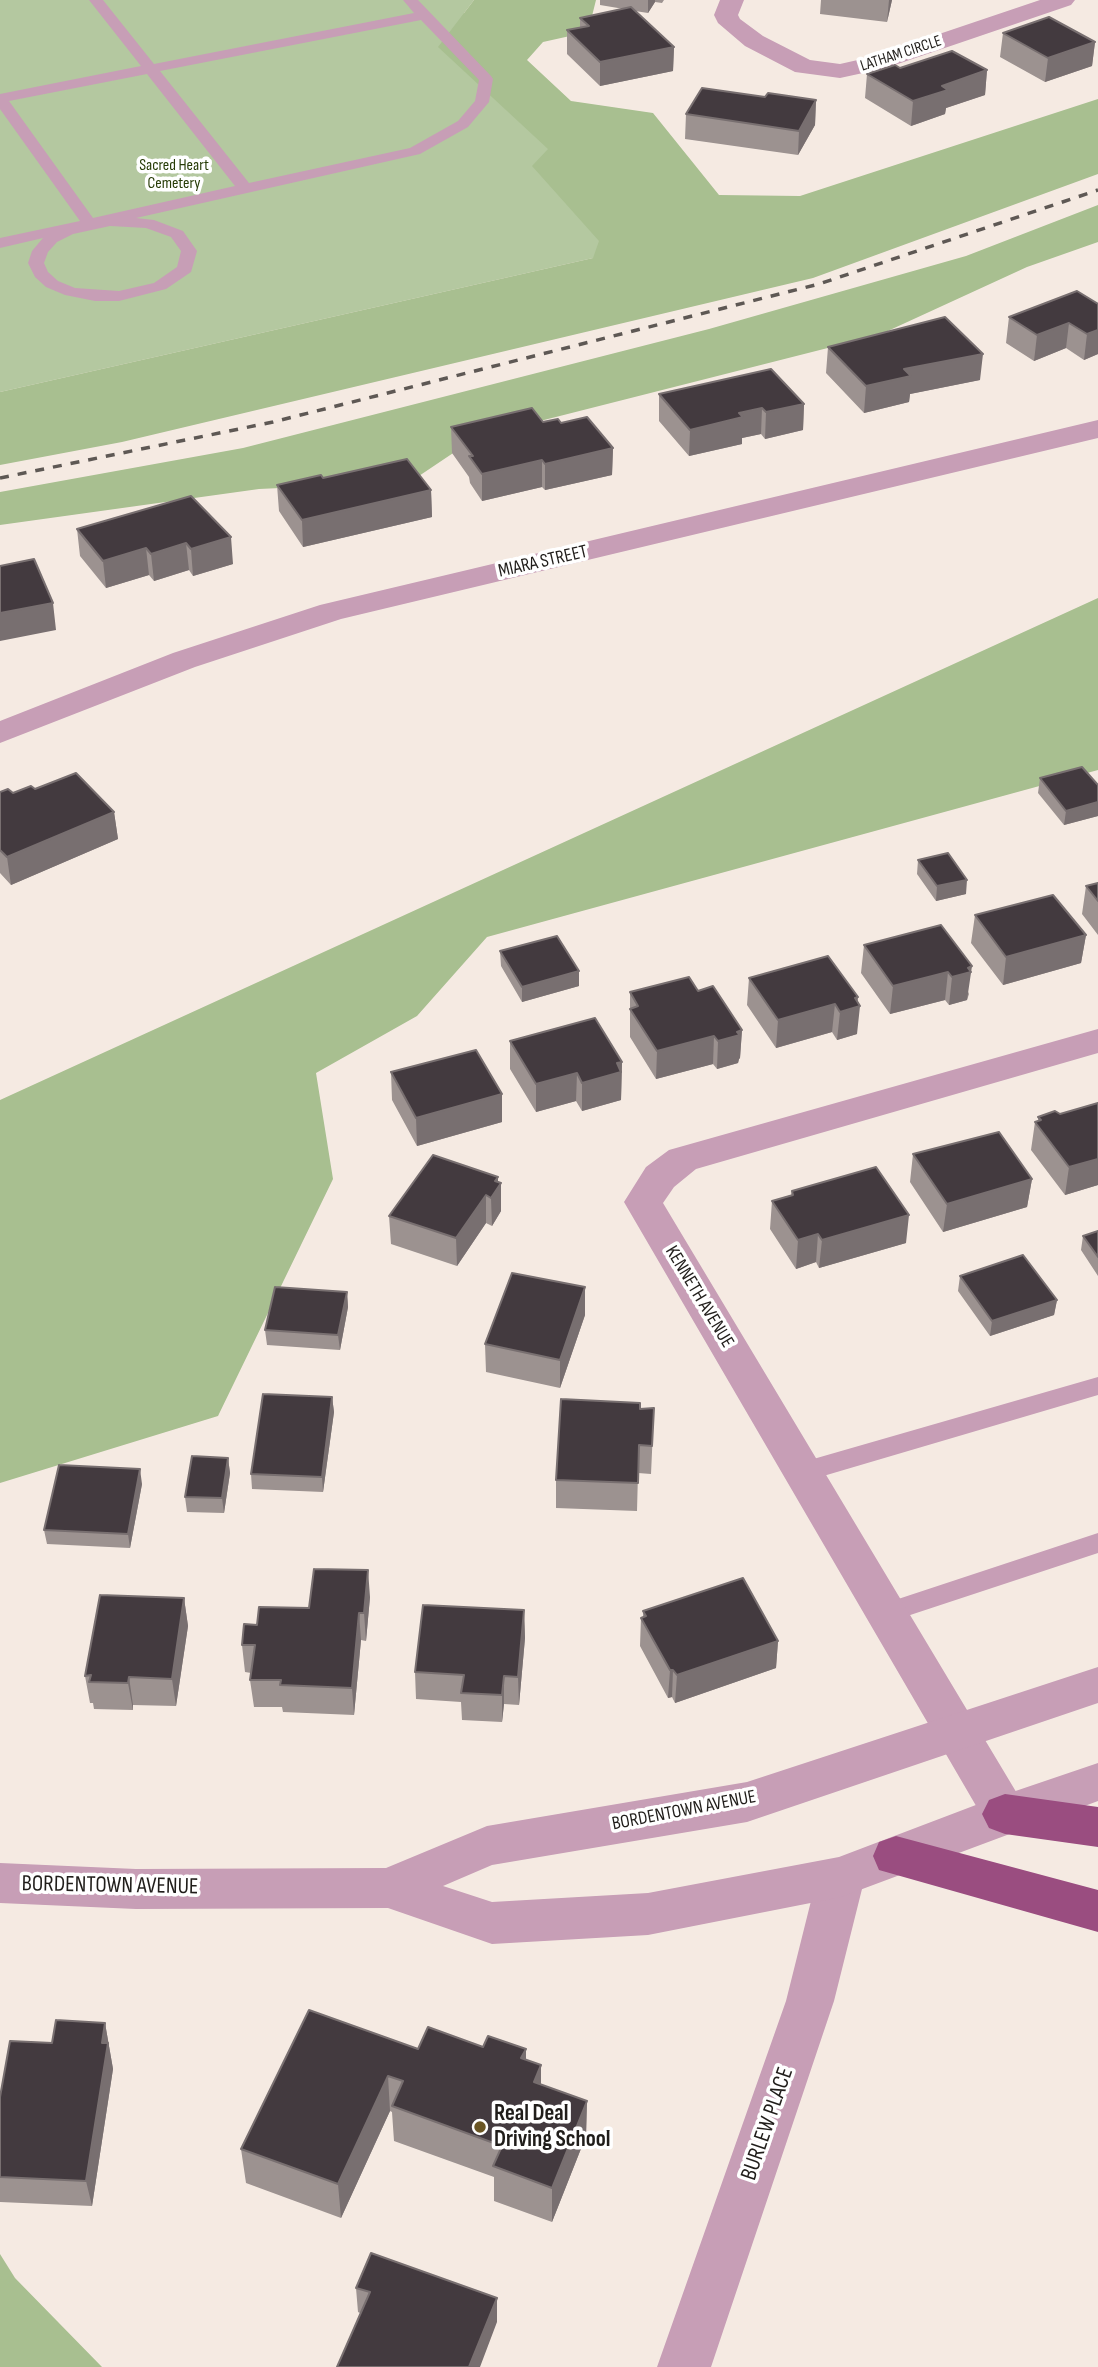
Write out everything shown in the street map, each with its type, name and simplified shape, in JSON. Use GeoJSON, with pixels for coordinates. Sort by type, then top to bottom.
{"type":"FeatureCollection","features":[{"type":"Feature","properties":{"kind":"highway"},"geometry":{"type":"LineString","coordinates":[[1005,1814],[1098,1826]]}},
{"type":"Feature","properties":{"kind":"highway"},"geometry":{"type":"LineString","coordinates":[[896,1856],[1096,1914]]}},
{"type":"Feature","properties":{"kind":"street","name":"LATHAM CIRCLE"},"geometry":{"type":"LineString","coordinates":[[732,0],[726,15],[730,23],[754,41],[804,67],[840,71],[877,63],[1063,0]]}},
{"type":"Feature","properties":{"kind":"street","name":"MIARA STREET"},"geometry":{"type":"LineString","coordinates":[[0,733],[184,660],[331,612],[1098,429]]}},
{"type":"Feature","properties":{"kind":"street","name":"KENNETH AVENUE"},"geometry":{"type":"LineString","coordinates":[[1005,1814],[643,1202],[660,1177],[683,1159],[1098,1041]]}},
{"type":"Feature","properties":{"kind":"street","name":"BORDENTOWN AVENUE"},"geometry":{"type":"LineString","coordinates":[[388,1888],[487,1846],[747,1802],[1098,1685]]}},
{"type":"Feature","properties":{"kind":"street","name":"BORDENTOWN AVENUE"},"geometry":{"type":"LineString","coordinates":[[0,1883],[136,1889],[388,1888],[492,1923],[648,1914],[841,1877],[1005,1814],[1098,1782]]}},
{"type":"Feature","properties":{"kind":"street","name":"BURLEW PLACE"},"geometry":{"type":"LineString","coordinates":[[684,2367],[810,2001],[841,1877]]}},
{"type":"Feature","properties":{"kind":"lane"},"geometry":{"type":"LineString","coordinates":[[96,0],[245,189]]}},
{"type":"Feature","properties":{"kind":"lane"},"geometry":{"type":"LineString","coordinates":[[0,243],[415,151],[463,124],[482,102],[486,79],[411,0]]}},
{"type":"Feature","properties":{"kind":"lane"},"geometry":{"type":"LineString","coordinates":[[90,223],[0,98],[425,15]]}},
{"type":"Feature","properties":{"kind":"lane"},"geometry":{"type":"LineString","coordinates":[[130,221],[164,228],[185,242],[189,260],[175,278],[142,292],[95,296],[71,292],[52,284],[41,274],[36,263],[40,251],[51,239],[90,223],[130,221]]}},
{"type":"Feature","properties":{"kind":"lane"},"geometry":{"type":"LineString","coordinates":[[803,1472],[1098,1386]]}},
{"type":"Feature","properties":{"kind":"lane"},"geometry":{"type":"LineString","coordinates":[[886,1613],[1098,1543]]}},
{"type":"Feature","properties":{"kind":"green space","name":"Sacred Heart Cemetery"},"geometry":{"type":"Polygon","coordinates":[[[0,0],[474,0],[464,13],[703,230],[593,258],[0,392],[0,0]]]}},
{"type":"Feature","properties":{"kind":"green space"},"geometry":{"type":"Polygon","coordinates":[[[474,0],[596,0],[588,32],[543,42],[527,60],[571,101],[653,113],[719,195],[800,196],[1098,99],[1098,174],[813,278],[122,442],[0,465],[0,392],[593,258],[599,241],[532,166],[548,149],[438,47],[474,0]]]}},
{"type":"Feature","properties":{"kind":"green space"},"geometry":{"type":"Polygon","coordinates":[[[1098,205],[1098,242],[1027,267],[879,335],[477,437],[410,482],[259,489],[0,525],[0,492],[243,448],[709,329],[966,256],[1098,205]]]}},
{"type":"Feature","properties":{"kind":"green space"},"geometry":{"type":"Polygon","coordinates":[[[1098,598],[1098,770],[487,937],[417,1016],[316,1073],[333,1179],[218,1416],[0,1483],[0,1100],[1098,598]]]}},
{"type":"Feature","properties":{"kind":"green space"},"geometry":{"type":"Polygon","coordinates":[[[0,2254],[15,2278],[102,2367],[0,2367],[0,2254]]]}},
{"type":"Feature","properties":{"kind":"building"},"geometry":{"type":"Polygon","coordinates":[[[631,7],[674,47],[600,62],[567,30],[589,26],[580,18],[631,7]]]}},
{"type":"Feature","properties":{"kind":"building"},"geometry":{"type":"Polygon","coordinates":[[[1049,17],[1095,42],[1048,58],[1003,33],[1049,17]]]}},
{"type":"Feature","properties":{"kind":"building"},"geometry":{"type":"Polygon","coordinates":[[[952,51],[987,70],[942,86],[948,90],[913,101],[867,74],[895,65],[900,68],[952,51]]]}},
{"type":"Feature","properties":{"kind":"building"},"geometry":{"type":"Polygon","coordinates":[[[702,88],[765,97],[768,93],[816,100],[799,131],[686,114],[702,88]]]}},
{"type":"Feature","properties":{"kind":"building"},"geometry":{"type":"Polygon","coordinates":[[[1077,291],[1098,304],[1098,330],[1087,334],[1069,323],[1037,335],[1009,317],[1077,291]]]}},
{"type":"Feature","properties":{"kind":"building"},"geometry":{"type":"Polygon","coordinates":[[[945,317],[983,354],[904,369],[911,376],[866,386],[828,347],[945,317]]]}},
{"type":"Feature","properties":{"kind":"building"},"geometry":{"type":"Polygon","coordinates":[[[771,369],[804,404],[766,412],[762,408],[739,413],[743,417],[690,430],[659,394],[771,369]]]}},
{"type":"Feature","properties":{"kind":"building"},"geometry":{"type":"Polygon","coordinates":[[[532,408],[543,422],[558,419],[561,423],[587,417],[613,448],[545,464],[542,460],[482,474],[469,456],[473,456],[451,427],[532,408]]]}},
{"type":"Feature","properties":{"kind":"building"},"geometry":{"type":"Polygon","coordinates":[[[407,459],[431,490],[302,520],[277,485],[321,475],[323,478],[407,459]]]}},
{"type":"Feature","properties":{"kind":"building"},"geometry":{"type":"Polygon","coordinates":[[[191,496],[231,537],[191,549],[186,543],[151,554],[146,548],[103,561],[77,529],[191,496]]]}},
{"type":"Feature","properties":{"kind":"building"},"geometry":{"type":"Polygon","coordinates":[[[34,559],[53,603],[0,613],[0,566],[34,559]]]}},
{"type":"Feature","properties":{"kind":"building"},"geometry":{"type":"Polygon","coordinates":[[[1082,767],[1098,785],[1098,802],[1066,811],[1040,778],[1082,767]]]}},
{"type":"Feature","properties":{"kind":"building"},"geometry":{"type":"Polygon","coordinates":[[[76,773],[114,812],[7,857],[0,850],[0,792],[8,789],[13,793],[31,786],[35,789],[76,773]]]}},
{"type":"Feature","properties":{"kind":"building"},"geometry":{"type":"Polygon","coordinates":[[[948,853],[967,880],[937,886],[918,860],[948,853]]]}},
{"type":"Feature","properties":{"kind":"building"},"geometry":{"type":"Polygon","coordinates":[[[1098,883],[1098,901],[1086,886],[1098,883]]]}},
{"type":"Feature","properties":{"kind":"building"},"geometry":{"type":"Polygon","coordinates":[[[1053,895],[1086,935],[1006,957],[975,915],[1053,895]]]}},
{"type":"Feature","properties":{"kind":"building"},"geometry":{"type":"Polygon","coordinates":[[[941,925],[972,966],[968,968],[971,972],[952,977],[948,972],[893,986],[864,945],[941,925]]]}},
{"type":"Feature","properties":{"kind":"building"},"geometry":{"type":"Polygon","coordinates":[[[557,936],[579,971],[522,987],[500,951],[557,936]]]}},
{"type":"Feature","properties":{"kind":"building"},"geometry":{"type":"Polygon","coordinates":[[[828,956],[858,997],[855,998],[860,1006],[840,1012],[835,1004],[778,1020],[749,978],[828,956]]]}},
{"type":"Feature","properties":{"kind":"building"},"geometry":{"type":"Polygon","coordinates":[[[689,977],[698,991],[713,986],[742,1030],[737,1032],[740,1035],[718,1041],[714,1036],[657,1051],[630,1009],[638,1006],[630,992],[689,977]]]}},
{"type":"Feature","properties":{"kind":"building"},"geometry":{"type":"Polygon","coordinates":[[[595,1018],[622,1062],[617,1063],[621,1072],[582,1083],[577,1073],[536,1084],[510,1041],[595,1018]]]}},
{"type":"Feature","properties":{"kind":"building"},"geometry":{"type":"Polygon","coordinates":[[[476,1050],[502,1094],[416,1118],[391,1072],[476,1050]]]}},
{"type":"Feature","properties":{"kind":"building"},"geometry":{"type":"Polygon","coordinates":[[[1098,1103],[1098,1159],[1069,1167],[1035,1122],[1041,1120],[1038,1117],[1055,1111],[1060,1114],[1098,1103]]]}},
{"type":"Feature","properties":{"kind":"building"},"geometry":{"type":"Polygon","coordinates":[[[999,1132],[1032,1179],[947,1204],[913,1154],[999,1132]]]}},
{"type":"Feature","properties":{"kind":"building"},"geometry":{"type":"Polygon","coordinates":[[[433,1155],[498,1177],[495,1181],[501,1183],[491,1198],[486,1195],[456,1238],[389,1216],[433,1155]]]}},
{"type":"Feature","properties":{"kind":"building"},"geometry":{"type":"Polygon","coordinates":[[[876,1167],[909,1215],[822,1240],[818,1234],[798,1240],[772,1201],[793,1195],[792,1191],[876,1167]]]}},
{"type":"Feature","properties":{"kind":"building"},"geometry":{"type":"Polygon","coordinates":[[[1098,1231],[1098,1257],[1083,1236],[1098,1231]]]}},
{"type":"Feature","properties":{"kind":"building"},"geometry":{"type":"Polygon","coordinates":[[[1023,1255],[1057,1300],[992,1321],[960,1276],[1023,1255]]]}},
{"type":"Feature","properties":{"kind":"building"},"geometry":{"type":"Polygon","coordinates":[[[512,1273],[585,1287],[560,1360],[485,1344],[512,1273]]]}},
{"type":"Feature","properties":{"kind":"building"},"geometry":{"type":"Polygon","coordinates":[[[275,1287],[347,1292],[338,1335],[265,1330],[275,1287]]]}},
{"type":"Feature","properties":{"kind":"building"},"geometry":{"type":"Polygon","coordinates":[[[263,1394],[332,1397],[322,1477],[251,1474],[263,1394]]]}},
{"type":"Feature","properties":{"kind":"building"},"geometry":{"type":"Polygon","coordinates":[[[561,1399],[640,1403],[640,1409],[654,1408],[652,1446],[639,1445],[638,1483],[556,1480],[561,1399]]]}},
{"type":"Feature","properties":{"kind":"building"},"geometry":{"type":"Polygon","coordinates":[[[192,1456],[228,1458],[222,1498],[185,1497],[192,1456]]]}},
{"type":"Feature","properties":{"kind":"building"},"geometry":{"type":"Polygon","coordinates":[[[59,1465],[140,1469],[128,1534],[44,1530],[59,1465]]]}},
{"type":"Feature","properties":{"kind":"building"},"geometry":{"type":"Polygon","coordinates":[[[314,1569],[368,1570],[364,1613],[359,1613],[352,1688],[280,1685],[281,1680],[250,1680],[255,1645],[242,1645],[244,1624],[257,1625],[259,1607],[309,1608],[314,1569]]]}},
{"type":"Feature","properties":{"kind":"building"},"geometry":{"type":"Polygon","coordinates":[[[743,1578],[778,1641],[677,1675],[670,1670],[641,1618],[646,1616],[643,1611],[743,1578]]]}},
{"type":"Feature","properties":{"kind":"building"},"geometry":{"type":"Polygon","coordinates":[[[100,1595],[184,1598],[172,1679],[129,1677],[128,1683],[89,1682],[91,1675],[85,1676],[100,1595]]]}},
{"type":"Feature","properties":{"kind":"building"},"geometry":{"type":"Polygon","coordinates":[[[423,1605],[524,1610],[518,1677],[504,1676],[502,1695],[461,1693],[464,1675],[415,1672],[423,1605]]]}},
{"type":"Feature","properties":{"kind":"building","name":"Real Deal Driving School"},"geometry":{"type":"Polygon","coordinates":[[[309,2010],[418,2049],[428,2027],[483,2047],[488,2036],[526,2049],[521,2058],[541,2065],[534,2082],[587,2101],[552,2188],[493,2166],[502,2146],[392,2106],[403,2081],[388,2076],[338,2184],[241,2149],[309,2010]]]}},
{"type":"Feature","properties":{"kind":"building"},"geometry":{"type":"Polygon","coordinates":[[[56,2020],[105,2023],[102,2043],[108,2043],[86,2181],[0,2177],[0,2097],[10,2041],[52,2043],[56,2020]]]}},
{"type":"Feature","properties":{"kind":"building"},"geometry":{"type":"Polygon","coordinates":[[[371,2253],[497,2298],[469,2367],[337,2367],[370,2292],[356,2288],[371,2253]]]}},
{"type":"Feature","properties":{"kind":"railway"},"geometry":{"type":"LineString","coordinates":[[0,478],[273,422],[819,284],[1098,190]]}},
{"type":"Feature","properties":{"kind":"place","name":"Real Deal Driving School"},"geometry":{"type":"Point","coordinates":[480,2127]}}]}
